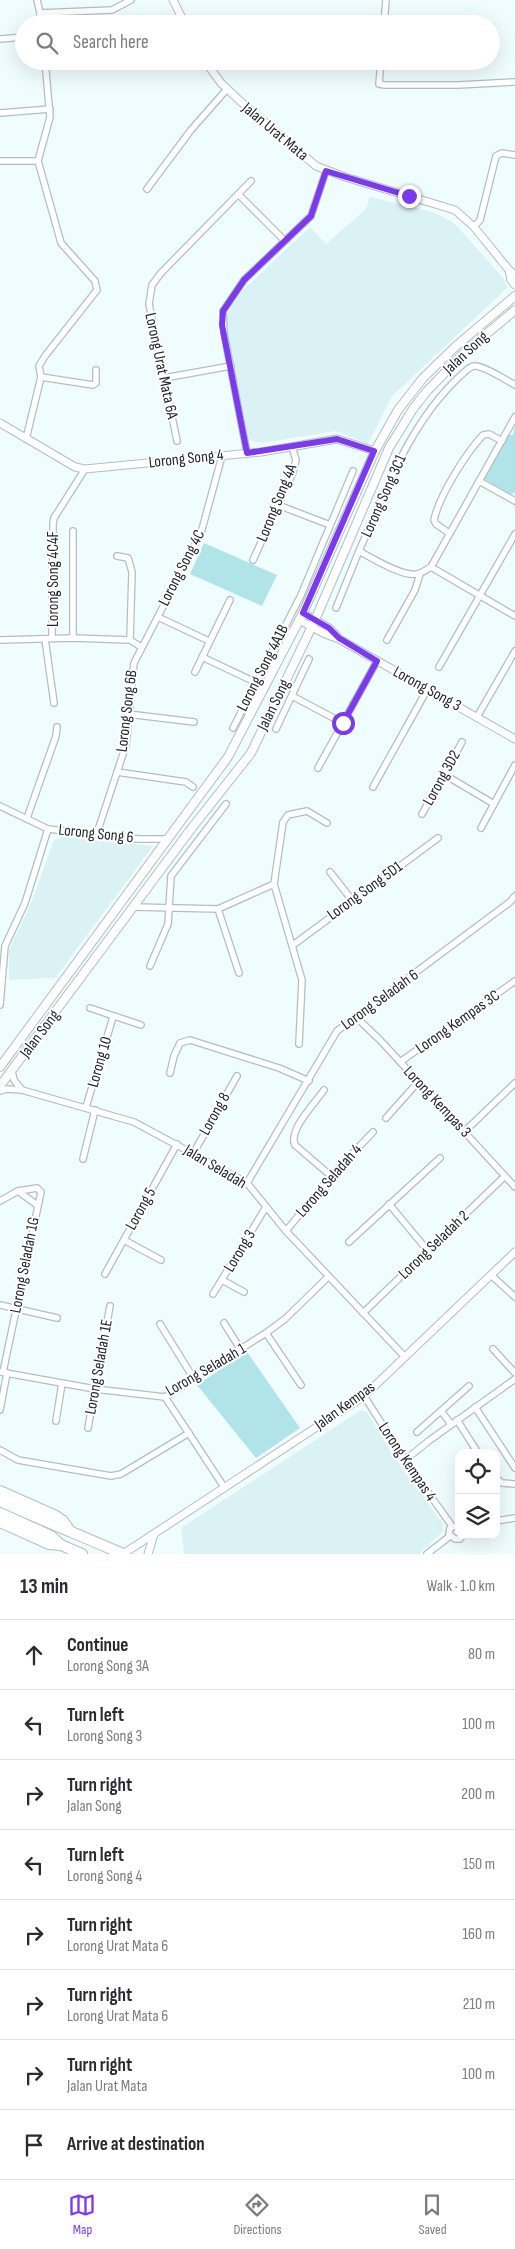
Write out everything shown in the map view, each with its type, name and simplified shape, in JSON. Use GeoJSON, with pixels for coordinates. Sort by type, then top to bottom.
{"type":"FeatureCollection","features":[{"type":"Feature","properties":{"kind":"highway"},"geometry":{"type":"LineString","coordinates":[[0,1491],[56,1516],[63,1521],[65,1530]]}},
{"type":"Feature","properties":{"kind":"highway"},"geometry":{"type":"LineString","coordinates":[[0,1501],[123,1554]]}},
{"type":"Feature","properties":{"kind":"highway"},"geometry":{"type":"LineString","coordinates":[[0,1513],[51,1536],[61,1545],[79,1553]]}},
{"type":"Feature","properties":{"kind":"highway"},"geometry":{"type":"LineString","coordinates":[[0,1522],[49,1544],[61,1545]]}},
{"type":"Feature","properties":{"kind":"main road","name":"Jalan Song"},"geometry":{"type":"LineString","coordinates":[[0,1067],[228,757],[301,617],[374,451],[398,410],[423,378],[456,346],[515,296]]}},
{"type":"Feature","properties":{"kind":"main road","name":"Jalan Song"},"geometry":{"type":"LineString","coordinates":[[0,1086],[191,829],[250,753],[314,624],[389,448],[413,409],[427,391],[464,353],[515,310]]}},
{"type":"Feature","properties":{"kind":"main road"},"geometry":{"type":"LineString","coordinates":[[168,839],[178,838],[191,829]]}},
{"type":"Feature","properties":{"kind":"main road"},"geometry":{"type":"LineString","coordinates":[[116,909],[127,905],[134,908]]}},
{"type":"Feature","properties":{"kind":"street"},"geometry":{"type":"LineString","coordinates":[[37,0],[40,13],[112,10],[131,0]]}},
{"type":"Feature","properties":{"kind":"street"},"geometry":{"type":"LineString","coordinates":[[173,0],[180,15]]}},
{"type":"Feature","properties":{"kind":"street"},"geometry":{"type":"LineString","coordinates":[[385,15],[386,0]]}},
{"type":"Feature","properties":{"kind":"street"},"geometry":{"type":"LineString","coordinates":[[0,39],[15,38]]}},
{"type":"Feature","properties":{"kind":"street"},"geometry":{"type":"LineString","coordinates":[[26,439],[41,377],[40,366],[45,356],[97,290],[95,281],[64,247],[58,235],[38,161],[49,125],[50,109],[46,70]]}},
{"type":"Feature","properties":{"kind":"street","name":"Jalan Urat Mata"},"geometry":{"type":"LineString","coordinates":[[212,70],[227,89],[313,164],[326,171],[448,207],[460,214],[474,227],[512,272],[511,280],[515,285]]}},
{"type":"Feature","properties":{"kind":"street"},"geometry":{"type":"LineString","coordinates":[[380,70],[378,84],[385,86],[515,82]]}},
{"type":"Feature","properties":{"kind":"street"},"geometry":{"type":"LineString","coordinates":[[147,189],[191,130],[227,89]]}},
{"type":"Feature","properties":{"kind":"street"},"geometry":{"type":"LineString","coordinates":[[0,113],[50,109]]}},
{"type":"Feature","properties":{"kind":"street"},"geometry":{"type":"LineString","coordinates":[[474,227],[480,220],[496,156],[502,153],[515,155]]}},
{"type":"Feature","properties":{"kind":"street"},"geometry":{"type":"LineString","coordinates":[[0,161],[38,161]]}},
{"type":"Feature","properties":{"kind":"street"},"geometry":{"type":"LineString","coordinates":[[247,453],[222,325],[223,311],[244,280],[313,212],[326,171]]}},
{"type":"Feature","properties":{"kind":"street","name":"Lorong Urat Mata 6A"},"geometry":{"type":"LineString","coordinates":[[177,440],[149,304],[152,285],[160,272],[240,195],[251,181]]}},
{"type":"Feature","properties":{"kind":"street"},"geometry":{"type":"LineString","coordinates":[[240,195],[285,241]]}},
{"type":"Feature","properties":{"kind":"street"},"geometry":{"type":"LineString","coordinates":[[164,378],[231,366]]}},
{"type":"Feature","properties":{"kind":"street","name":"Lorong Song 3C1"},"geometry":{"type":"LineString","coordinates":[[420,574],[410,574],[393,569],[359,551],[400,458],[449,387],[470,367],[474,366],[485,369],[515,385]]}},
{"type":"Feature","properties":{"kind":"street"},"geometry":{"type":"LineString","coordinates":[[41,377],[93,385],[96,383],[96,370]]}},
{"type":"Feature","properties":{"kind":"street"},"geometry":{"type":"LineString","coordinates":[[387,640],[415,590],[420,574],[431,567],[515,417]]}},
{"type":"Feature","properties":{"kind":"street"},"geometry":{"type":"LineString","coordinates":[[0,423],[75,467],[85,469]]}},
{"type":"Feature","properties":{"kind":"street"},"geometry":{"type":"LineString","coordinates":[[449,533],[436,524],[434,520],[456,473],[483,434],[489,434],[502,441]]}},
{"type":"Feature","properties":{"kind":"street","name":"Lorong Song 4"},"geometry":{"type":"LineString","coordinates":[[85,469],[222,456],[340,439],[374,451]]}},
{"type":"Feature","properties":{"kind":"street","name":"Lorong Song 4A"},"geometry":{"type":"LineString","coordinates":[[253,560],[296,464],[292,447]]}},
{"type":"Feature","properties":{"kind":"street","name":"Lorong Song 4C"},"geometry":{"type":"LineString","coordinates":[[140,647],[158,617],[201,534],[222,456]]}},
{"type":"Feature","properties":{"kind":"street","name":"Lorong Song 4C4F"},"geometry":{"type":"LineString","coordinates":[[52,638],[52,524],[85,469]]}},
{"type":"Feature","properties":{"kind":"street","name":"Lorong Song 4A1B"},"geometry":{"type":"LineString","coordinates":[[233,728],[301,595],[353,472]]}},
{"type":"Feature","properties":{"kind":"street"},"geometry":{"type":"LineString","coordinates":[[479,481],[515,501]]}},
{"type":"Feature","properties":{"kind":"street"},"geometry":{"type":"LineString","coordinates":[[278,505],[330,525]]}},
{"type":"Feature","properties":{"kind":"street"},"geometry":{"type":"LineString","coordinates":[[73,531],[73,638]]}},
{"type":"Feature","properties":{"kind":"street"},"geometry":{"type":"LineString","coordinates":[[439,667],[515,534]]}},
{"type":"Feature","properties":{"kind":"street"},"geometry":{"type":"LineString","coordinates":[[336,608],[359,551]]}},
{"type":"Feature","properties":{"kind":"street"},"geometry":{"type":"LineString","coordinates":[[117,556],[128,558],[132,572],[130,640]]}},
{"type":"Feature","properties":{"kind":"street"},"geometry":{"type":"LineString","coordinates":[[431,567],[515,616]]}},
{"type":"Feature","properties":{"kind":"street"},"geometry":{"type":"LineString","coordinates":[[195,672],[230,600]]}},
{"type":"Feature","properties":{"kind":"street"},"geometry":{"type":"LineString","coordinates":[[158,617],[209,641]]}},
{"type":"Feature","properties":{"kind":"street","name":"Lorong Song 3"},"geometry":{"type":"LineString","coordinates":[[301,617],[515,739]]}},
{"type":"Feature","properties":{"kind":"street"},"geometry":{"type":"LineString","coordinates":[[0,640],[73,638],[130,640],[140,647]]}},
{"type":"Feature","properties":{"kind":"street"},"geometry":{"type":"LineString","coordinates":[[45,639],[54,703]]}},
{"type":"Feature","properties":{"kind":"street","name":"Lorong Song 6B"},"geometry":{"type":"LineString","coordinates":[[96,833],[126,745],[131,673],[140,647]]}},
{"type":"Feature","properties":{"kind":"street"},"geometry":{"type":"LineString","coordinates":[[477,717],[515,651]]}},
{"type":"Feature","properties":{"kind":"street"},"geometry":{"type":"LineString","coordinates":[[202,657],[255,682]]}},
{"type":"Feature","properties":{"kind":"street"},"geometry":{"type":"LineString","coordinates":[[276,729],[309,659]]}},
{"type":"Feature","properties":{"kind":"street"},"geometry":{"type":"LineString","coordinates":[[318,768],[377,661]]}},
{"type":"Feature","properties":{"kind":"street"},"geometry":{"type":"LineString","coordinates":[[373,787],[427,690]]}},
{"type":"Feature","properties":{"kind":"street"},"geometry":{"type":"LineString","coordinates":[[292,696],[343,723]]}},
{"type":"Feature","properties":{"kind":"street"},"geometry":{"type":"LineString","coordinates":[[128,714],[194,722]]}},
{"type":"Feature","properties":{"kind":"street"},"geometry":{"type":"LineString","coordinates":[[27,818],[56,736],[57,727]]}},
{"type":"Feature","properties":{"kind":"street","name":"Lorong 3D2"},"geometry":{"type":"LineString","coordinates":[[422,814],[462,742]]}},
{"type":"Feature","properties":{"kind":"street"},"geometry":{"type":"LineString","coordinates":[[481,828],[515,765]]}},
{"type":"Feature","properties":{"kind":"street"},"geometry":{"type":"LineString","coordinates":[[117,772],[186,782],[193,787]]}},
{"type":"Feature","properties":{"kind":"street"},"geometry":{"type":"LineString","coordinates":[[445,775],[494,804]]}},
{"type":"Feature","properties":{"kind":"street"},"geometry":{"type":"LineString","coordinates":[[150,966],[168,924],[171,876],[226,804]]}},
{"type":"Feature","properties":{"kind":"street","name":"Lorong Song 6"},"geometry":{"type":"LineString","coordinates":[[0,806],[48,829],[139,839],[168,839]]}},
{"type":"Feature","properties":{"kind":"street"},"geometry":{"type":"LineString","coordinates":[[299,1044],[302,980],[274,884],[283,822],[288,815],[307,812],[327,823]]}},
{"type":"Feature","properties":{"kind":"street"},"geometry":{"type":"LineString","coordinates":[[0,1005],[4,946],[25,903],[48,829]]}},
{"type":"Feature","properties":{"kind":"street","name":"Lorong Song 5D1"},"geometry":{"type":"LineString","coordinates":[[293,945],[438,838]]}},
{"type":"Feature","properties":{"kind":"street"},"geometry":{"type":"LineString","coordinates":[[330,872],[352,900]]}},
{"type":"Feature","properties":{"kind":"street"},"geometry":{"type":"LineString","coordinates":[[134,908],[218,909],[274,884]]}},
{"type":"Feature","properties":{"kind":"street","name":"Lorong Seladah 6"},"geometry":{"type":"LineString","coordinates":[[247,1183],[310,1081],[337,1031],[357,1018],[510,902],[515,896]]}},
{"type":"Feature","properties":{"kind":"street"},"geometry":{"type":"LineString","coordinates":[[218,909],[239,973]]}},
{"type":"Feature","properties":{"kind":"street","name":"Lorong Kempas 3C"},"geometry":{"type":"LineString","coordinates":[[400,1062],[515,981]]}},
{"type":"Feature","properties":{"kind":"street"},"geometry":{"type":"LineString","coordinates":[[90,1008],[141,1026]]}},
{"type":"Feature","properties":{"kind":"street","name":"Lorong 10"},"geometry":{"type":"LineString","coordinates":[[86,1108],[113,1017]]}},
{"type":"Feature","properties":{"kind":"street","name":"Lorong Kempas 3"},"geometry":{"type":"LineString","coordinates":[[357,1018],[419,1082],[515,1187]]}},
{"type":"Feature","properties":{"kind":"street"},"geometry":{"type":"LineString","coordinates":[[170,1073],[174,1056],[180,1043],[190,1040],[279,1068],[310,1081]]}},
{"type":"Feature","properties":{"kind":"street"},"geometry":{"type":"LineString","coordinates":[[12,1071],[14,1080],[22,1090]]}},
{"type":"Feature","properties":{"kind":"street","name":"Lorong 8"},"geometry":{"type":"LineString","coordinates":[[194,1152],[237,1076]]}},
{"type":"Feature","properties":{"kind":"street"},"geometry":{"type":"LineString","coordinates":[[386,1118],[419,1082]]}},
{"type":"Feature","properties":{"kind":"street"},"geometry":{"type":"LineString","coordinates":[[464,1132],[515,1084]]}},
{"type":"Feature","properties":{"kind":"street","name":"Jalan Seladah"},"geometry":{"type":"LineString","coordinates":[[0,1091],[7,1089],[22,1090],[134,1122],[194,1152],[247,1183],[286,1231],[404,1356]]}},
{"type":"Feature","properties":{"kind":"street"},"geometry":{"type":"LineString","coordinates":[[324,1090],[295,1130],[292,1140],[295,1145],[331,1176]]}},
{"type":"Feature","properties":{"kind":"street"},"geometry":{"type":"LineString","coordinates":[[83,1159],[95,1110]]}},
{"type":"Feature","properties":{"kind":"street","name":"Lorong Seladah 4"},"geometry":{"type":"LineString","coordinates":[[286,1231],[331,1176],[372,1132]]}},
{"type":"Feature","properties":{"kind":"street","name":"Lorong 5"},"geometry":{"type":"LineString","coordinates":[[105,1274],[177,1144]]}},
{"type":"Feature","properties":{"kind":"street"},"geometry":{"type":"LineString","coordinates":[[349,1242],[440,1158]]}},
{"type":"Feature","properties":{"kind":"street","name":"Lorong Seladah 2"},"geometry":{"type":"LineString","coordinates":[[363,1313],[505,1176]]}},
{"type":"Feature","properties":{"kind":"street","name":"Lorong Seladah 1G"},"geometry":{"type":"LineString","coordinates":[[0,1410],[3,1372],[40,1192],[37,1188],[18,1191]]}},
{"type":"Feature","properties":{"kind":"street"},"geometry":{"type":"LineString","coordinates":[[0,1201],[18,1191],[37,1205]]}},
{"type":"Feature","properties":{"kind":"street"},"geometry":{"type":"LineString","coordinates":[[389,1204],[428,1250]]}},
{"type":"Feature","properties":{"kind":"street","name":"Lorong 3"},"geometry":{"type":"LineString","coordinates":[[214,1294],[266,1208]]}},
{"type":"Feature","properties":{"kind":"street"},"geometry":{"type":"LineString","coordinates":[[124,1240],[161,1260]]}},
{"type":"Feature","properties":{"kind":"street","name":"Jalan Kempas"},"geometry":{"type":"LineString","coordinates":[[123,1554],[364,1396],[515,1252]]}},
{"type":"Feature","properties":{"kind":"street"},"geometry":{"type":"LineString","coordinates":[[490,1275],[515,1298]]}},
{"type":"Feature","properties":{"kind":"street","name":"Lorong Seladah 1"},"geometry":{"type":"LineString","coordinates":[[3,1372],[95,1389],[165,1396],[266,1333],[285,1318],[328,1277]]}},
{"type":"Feature","properties":{"kind":"street"},"geometry":{"type":"LineString","coordinates":[[222,1280],[244,1292]]}},
{"type":"Feature","properties":{"kind":"street"},"geometry":{"type":"LineString","coordinates":[[0,1305],[57,1318]]}},
{"type":"Feature","properties":{"kind":"street","name":"Lorong Seladah 1E"},"geometry":{"type":"LineString","coordinates":[[88,1428],[110,1306]]}},
{"type":"Feature","properties":{"kind":"street"},"geometry":{"type":"LineString","coordinates":[[224,1323],[241,1350]]}},
{"type":"Feature","properties":{"kind":"street"},"geometry":{"type":"LineString","coordinates":[[160,1324],[194,1379]]}},
{"type":"Feature","properties":{"kind":"street"},"geometry":{"type":"LineString","coordinates":[[266,1333],[301,1385]]}},
{"type":"Feature","properties":{"kind":"street"},"geometry":{"type":"LineString","coordinates":[[493,1349],[515,1373]]}},
{"type":"Feature","properties":{"kind":"street"},"geometry":{"type":"LineString","coordinates":[[405,1460],[451,1424],[515,1379]]}},
{"type":"Feature","properties":{"kind":"street"},"geometry":{"type":"LineString","coordinates":[[56,1421],[62,1383]]}},
{"type":"Feature","properties":{"kind":"street"},"geometry":{"type":"LineString","coordinates":[[417,1432],[468,1386]]}},
{"type":"Feature","properties":{"kind":"street"},"geometry":{"type":"LineString","coordinates":[[165,1396],[224,1487]]}},
{"type":"Feature","properties":{"kind":"street","name":"Lorong Kempas 4"},"geometry":{"type":"LineString","coordinates":[[364,1396],[405,1460],[455,1525]]}},
{"type":"Feature","properties":{"kind":"street"},"geometry":{"type":"LineString","coordinates":[[475,1408],[515,1468]]}},
{"type":"Feature","properties":{"kind":"street"},"geometry":{"type":"LineString","coordinates":[[442,1411],[451,1424]]}},
{"type":"Feature","properties":{"kind":"street"},"geometry":{"type":"LineString","coordinates":[[457,1420],[475,1449]]}},
{"type":"Feature","properties":{"kind":"street"},"geometry":{"type":"LineString","coordinates":[[0,1450],[18,1460],[111,1476],[121,1474],[189,1433]]}},
{"type":"Feature","properties":{"kind":"street"},"geometry":{"type":"LineString","coordinates":[[500,1481],[515,1484]]}},
{"type":"Feature","properties":{"kind":"street"},"geometry":{"type":"LineString","coordinates":[[500,1520],[515,1518]]}},
{"type":"Feature","properties":{"kind":"street"},"geometry":{"type":"LineString","coordinates":[[450,1536],[449,1530],[455,1525]]}},
{"type":"Feature","properties":{"kind":"street"},"geometry":{"type":"LineString","coordinates":[[148,1554],[154,1534]]}},
{"type":"Feature","properties":{"kind":"street"},"geometry":{"type":"LineString","coordinates":[[450,1536],[455,1538]]}},
{"type":"Feature","properties":{"kind":"street"},"geometry":{"type":"LineString","coordinates":[[427,1554],[450,1536]]}},
{"type":"Feature","properties":{"kind":"shaded area"},"geometry":{"type":"Polygon","coordinates":[[[370,197],[433,212],[454,223],[505,280],[507,288],[392,396],[368,444],[336,431],[262,443],[249,440],[225,317],[242,291],[310,227],[326,244],[366,209],[370,197]]]}},
{"type":"Feature","properties":{"kind":"shaded area"},"geometry":{"type":"Polygon","coordinates":[[[515,424],[515,493],[510,494],[484,479],[509,435],[513,435],[515,424]]]}},
{"type":"Feature","properties":{"kind":"shaded area"},"geometry":{"type":"Polygon","coordinates":[[[204,543],[277,575],[262,606],[190,574],[204,543]]]}},
{"type":"Feature","properties":{"kind":"shaded area"},"geometry":{"type":"Polygon","coordinates":[[[63,837],[153,846],[55,978],[9,980],[9,950],[32,901],[54,840],[63,837]]]}},
{"type":"Feature","properties":{"kind":"shaded area"},"geometry":{"type":"Polygon","coordinates":[[[247,1352],[300,1428],[256,1458],[197,1385],[247,1352]]]}},
{"type":"Feature","properties":{"kind":"shaded area"},"geometry":{"type":"Polygon","coordinates":[[[361,1410],[367,1412],[394,1457],[443,1524],[442,1532],[419,1554],[184,1554],[181,1528],[361,1410]]]}},
{"type":"Feature","properties":{"kind":"route"},"geometry":{"type":"LineString","coordinates":[[343,723],[377,661],[339,638],[329,628],[303,613],[374,451],[337,439],[247,453],[222,325],[222,316],[223,311],[244,280],[311,216],[326,171],[409,196]]}}]}
